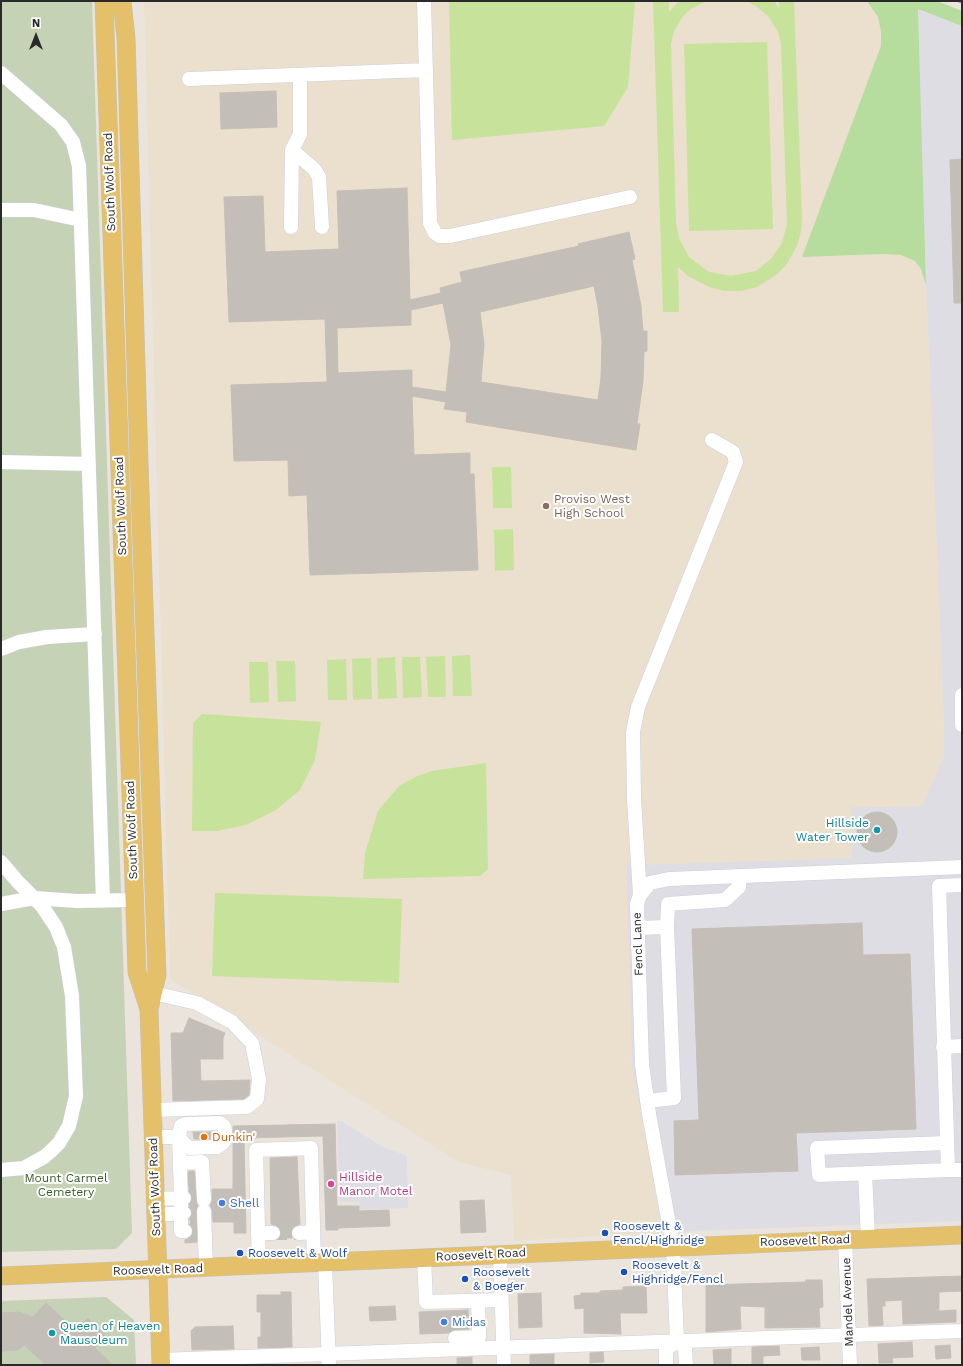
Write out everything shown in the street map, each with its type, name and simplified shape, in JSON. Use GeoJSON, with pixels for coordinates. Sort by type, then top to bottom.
{"type":"FeatureCollection","features":[{"type":"Feature","properties":{"kind":"main road","name":"South Wolf Road"},"geometry":{"type":"LineString","coordinates":[[104,1],[137,972],[151,1001]]}},
{"type":"Feature","properties":{"kind":"main road","name":"South Wolf Road"},"geometry":{"type":"LineString","coordinates":[[122,1],[126,38],[157,975],[151,1001],[152,1110],[160,1363]]}},
{"type":"Feature","properties":{"kind":"main road","name":"Roosevelt Road"},"geometry":{"type":"LineString","coordinates":[[1,1276],[158,1271],[673,1246],[962,1235]]}},
{"type":"Feature","properties":{"kind":"street"},"geometry":{"type":"LineString","coordinates":[[424,1],[430,223],[432,229],[439,236],[450,236],[630,197]]}},
{"type":"Feature","properties":{"kind":"street"},"geometry":{"type":"LineString","coordinates":[[189,79],[426,70]]}},
{"type":"Feature","properties":{"kind":"street"},"geometry":{"type":"LineString","coordinates":[[1,73],[56,119],[67,132],[73,142],[79,166],[103,901]]}},
{"type":"Feature","properties":{"kind":"street"},"geometry":{"type":"LineString","coordinates":[[291,228],[292,150],[300,134],[300,75]]}},
{"type":"Feature","properties":{"kind":"street"},"geometry":{"type":"LineString","coordinates":[[292,150],[314,169],[319,176],[322,227]]}},
{"type":"Feature","properties":{"kind":"street"},"geometry":{"type":"LineString","coordinates":[[1,210],[13,209],[40,211],[81,220]]}},
{"type":"Feature","properties":{"kind":"street"},"geometry":{"type":"LineString","coordinates":[[640,895],[634,799],[633,732],[638,707],[736,462],[733,452],[712,440]]}},
{"type":"Feature","properties":{"kind":"street"},"geometry":{"type":"LineString","coordinates":[[1,462],[89,464]]}},
{"type":"Feature","properties":{"kind":"street"},"geometry":{"type":"LineString","coordinates":[[1,649],[19,642],[42,637],[95,634]]}},
{"type":"Feature","properties":{"kind":"street"},"geometry":{"type":"LineString","coordinates":[[962,695],[962,726]]}},
{"type":"Feature","properties":{"kind":"street"},"geometry":{"type":"LineString","coordinates":[[1,862],[42,906],[56,927],[67,958],[72,996],[75,1106],[69,1126],[59,1143],[51,1151],[44,1157],[24,1168],[1,1170]]}},
{"type":"Feature","properties":{"kind":"street","name":"Fencl Lane"},"geometry":{"type":"LineString","coordinates":[[677,1341],[673,1246],[647,1102],[642,1065],[637,904],[640,895],[650,883],[660,880],[962,867]]}},
{"type":"Feature","properties":{"kind":"street"},"geometry":{"type":"LineString","coordinates":[[647,1102],[674,1098],[667,927],[668,904],[725,900],[739,887],[739,876]]}},
{"type":"Feature","properties":{"kind":"street"},"geometry":{"type":"LineString","coordinates":[[948,1170],[939,886],[962,885]]}},
{"type":"Feature","properties":{"kind":"street"},"geometry":{"type":"LineString","coordinates":[[1,904],[34,898],[103,901],[134,900]]}},
{"type":"Feature","properties":{"kind":"street"},"geometry":{"type":"LineString","coordinates":[[638,928],[667,927]]}},
{"type":"Feature","properties":{"kind":"street"},"geometry":{"type":"LineString","coordinates":[[151,1001],[197,1003],[232,1022],[252,1043],[259,1079],[257,1099],[247,1107],[152,1110]]}},
{"type":"Feature","properties":{"kind":"street"},"geometry":{"type":"LineString","coordinates":[[943,1047],[962,1046]]}},
{"type":"Feature","properties":{"kind":"street"},"geometry":{"type":"LineString","coordinates":[[153,1138],[179,1137],[180,1163],[191,1179],[196,1231],[206,1268]]}},
{"type":"Feature","properties":{"kind":"street"},"geometry":{"type":"LineString","coordinates":[[946,1143],[817,1148],[819,1175],[962,1170]]}},
{"type":"Feature","properties":{"kind":"street"},"geometry":{"type":"LineString","coordinates":[[259,1266],[256,1150],[311,1148],[306,1233],[319,1263],[329,1359]]}},
{"type":"Feature","properties":{"kind":"street"},"geometry":{"type":"LineString","coordinates":[[180,1163],[202,1162],[191,1179],[194,1206],[181,1231],[196,1231]]}},
{"type":"Feature","properties":{"kind":"street"},"geometry":{"type":"LineString","coordinates":[[865,1173],[868,1238]]}},
{"type":"Feature","properties":{"kind":"street"},"geometry":{"type":"LineString","coordinates":[[156,1207],[194,1206]]}},
{"type":"Feature","properties":{"kind":"street"},"geometry":{"type":"LineString","coordinates":[[258,1233],[273,1233]]}},
{"type":"Feature","properties":{"kind":"street","name":"Mandel Avenue"},"geometry":{"type":"LineString","coordinates":[[845,1239],[850,1365]]}},
{"type":"Feature","properties":{"kind":"street"},"geometry":{"type":"LineString","coordinates":[[500,1254],[504,1365]]}},
{"type":"Feature","properties":{"kind":"street"},"geometry":{"type":"LineString","coordinates":[[424,1258],[426,1302],[502,1300]]}},
{"type":"Feature","properties":{"kind":"street"},"geometry":{"type":"LineString","coordinates":[[455,1338],[479,1337],[478,1301]]}},
{"type":"Feature","properties":{"kind":"street"},"geometry":{"type":"LineString","coordinates":[[160,1363],[329,1359],[503,1347],[962,1331]]}},
{"type":"Feature","properties":{"kind":"street"},"geometry":{"type":"LineString","coordinates":[[666,1365],[666,1348],[677,1341]]}},
{"type":"Feature","properties":{"kind":"street"},"geometry":{"type":"LineString","coordinates":[[677,1341],[685,1348],[686,1365]]}},
{"type":"Feature","properties":{"kind":"shaded area","name":"Proviso West High School"},"geometry":{"type":"Polygon","coordinates":[[[144,1],[867,1],[878,17],[881,31],[881,46],[803,257],[884,254],[901,255],[915,261],[921,269],[926,285],[944,755],[922,806],[851,807],[852,858],[626,865],[632,1069],[665,1232],[514,1241],[511,1175],[459,1162],[170,979],[144,1]]]}},
{"type":"Feature","properties":{"kind":"shaded area"},"geometry":{"type":"Polygon","coordinates":[[[918,9],[962,26],[962,1221],[665,1232],[632,1069],[626,865],[851,858],[851,807],[922,806],[944,755],[926,285],[918,9]]]}},
{"type":"Feature","properties":{"kind":"shaded area"},"geometry":{"type":"Polygon","coordinates":[[[337,1121],[341,1121],[383,1147],[407,1156],[408,1208],[359,1210],[359,1202],[340,1202],[337,1121]]]}},
{"type":"Feature","properties":{"kind":"green space","name":"Mount Carmel Cemetery"},"geometry":{"type":"Polygon","coordinates":[[[1,1],[92,1],[132,1233],[116,1249],[1,1252],[1,1]]]}},
{"type":"Feature","properties":{"kind":"green space"},"geometry":{"type":"Polygon","coordinates":[[[449,1],[635,1],[628,87],[604,126],[452,140],[449,1]]]}},
{"type":"Feature","properties":{"kind":"green space"},"geometry":{"type":"Polygon","coordinates":[[[653,1],[669,1],[669,12],[679,1],[706,1],[691,9],[683,16],[674,31],[671,44],[676,223],[679,238],[689,257],[709,272],[731,276],[756,271],[771,259],[782,243],[787,224],[781,43],[778,32],[769,17],[756,6],[746,1],[774,1],[779,8],[779,1],[794,1],[802,217],[801,231],[797,246],[786,265],[776,275],[757,287],[741,291],[724,291],[709,287],[688,276],[678,267],[679,312],[663,312],[653,1]]]}},
{"type":"Feature","properties":{"kind":"green space"},"geometry":{"type":"Polygon","coordinates":[[[867,1],[937,1],[962,11],[962,26],[918,9],[926,285],[921,269],[915,261],[901,255],[884,254],[802,257],[881,46],[881,31],[878,17],[867,1]]]}},
{"type":"Feature","properties":{"kind":"green space"},"geometry":{"type":"Polygon","coordinates":[[[767,42],[773,229],[689,231],[684,44],[767,42]]]}},
{"type":"Feature","properties":{"kind":"green space"},"geometry":{"type":"Polygon","coordinates":[[[492,467],[511,467],[512,508],[493,508],[492,467]]]}},
{"type":"Feature","properties":{"kind":"green space"},"geometry":{"type":"Polygon","coordinates":[[[513,529],[514,570],[495,571],[494,530],[513,529]]]}},
{"type":"Feature","properties":{"kind":"green space"},"geometry":{"type":"Polygon","coordinates":[[[470,655],[472,696],[453,696],[452,656],[470,655]]]}},
{"type":"Feature","properties":{"kind":"green space"},"geometry":{"type":"Polygon","coordinates":[[[445,656],[446,697],[428,697],[426,657],[445,656]]]}},
{"type":"Feature","properties":{"kind":"green space"},"geometry":{"type":"Polygon","coordinates":[[[395,657],[397,698],[378,699],[377,658],[395,657]]]}},
{"type":"Feature","properties":{"kind":"green space"},"geometry":{"type":"Polygon","coordinates":[[[402,657],[420,657],[422,697],[403,698],[402,657]]]}},
{"type":"Feature","properties":{"kind":"green space"},"geometry":{"type":"Polygon","coordinates":[[[371,658],[372,699],[353,700],[352,659],[371,658]]]}},
{"type":"Feature","properties":{"kind":"green space"},"geometry":{"type":"Polygon","coordinates":[[[346,659],[347,700],[328,700],[327,660],[346,659]]]}},
{"type":"Feature","properties":{"kind":"green space"},"geometry":{"type":"Polygon","coordinates":[[[276,661],[295,661],[296,701],[278,702],[276,661]]]}},
{"type":"Feature","properties":{"kind":"green space"},"geometry":{"type":"Polygon","coordinates":[[[249,662],[268,662],[269,702],[250,703],[249,662]]]}},
{"type":"Feature","properties":{"kind":"green space"},"geometry":{"type":"Polygon","coordinates":[[[202,714],[321,722],[315,760],[300,790],[276,810],[246,825],[217,831],[192,831],[193,723],[202,714]]]}},
{"type":"Feature","properties":{"kind":"green space"},"geometry":{"type":"Polygon","coordinates":[[[486,763],[488,869],[480,876],[363,879],[365,853],[378,811],[399,786],[415,777],[432,771],[486,763]]]}},
{"type":"Feature","properties":{"kind":"green space"},"geometry":{"type":"Polygon","coordinates":[[[215,893],[402,899],[399,983],[212,976],[215,893]]]}},
{"type":"Feature","properties":{"kind":"green space"},"geometry":{"type":"Polygon","coordinates":[[[106,1297],[134,1320],[136,1365],[1,1365],[1,1301],[106,1297]]]}},
{"type":"Feature","properties":{"kind":"building"},"geometry":{"type":"Polygon","coordinates":[[[276,91],[277,127],[221,129],[220,93],[276,91]]]}},
{"type":"Feature","properties":{"kind":"building"},"geometry":{"type":"Polygon","coordinates":[[[962,159],[962,303],[954,303],[950,160],[962,159]]]}},
{"type":"Feature","properties":{"kind":"building"},"geometry":{"type":"Polygon","coordinates":[[[407,188],[410,300],[441,293],[440,288],[462,282],[460,272],[579,246],[578,244],[629,232],[635,259],[632,260],[641,306],[643,331],[647,331],[647,351],[644,352],[643,381],[637,424],[640,424],[636,450],[466,422],[467,412],[444,409],[446,402],[412,396],[414,455],[470,453],[470,474],[474,474],[478,570],[310,575],[307,495],[289,496],[288,460],[234,461],[231,385],[327,382],[325,319],[229,322],[224,197],[263,196],[265,252],[339,249],[337,191],[407,188]],[[594,286],[480,312],[484,344],[481,382],[598,400],[601,378],[602,341],[594,286]],[[443,303],[411,310],[411,325],[337,328],[338,373],[412,370],[412,387],[446,392],[451,345],[443,303]]]}},
{"type":"Feature","properties":{"kind":"building","name":"Hillside Water Tower"},"geometry":{"type":"Polygon","coordinates":[[[877,812],[885,814],[891,818],[895,824],[897,832],[895,840],[891,846],[885,850],[877,852],[869,850],[863,846],[859,840],[857,832],[859,824],[863,818],[869,814],[877,812]]]}},
{"type":"Feature","properties":{"kind":"building"},"geometry":{"type":"Polygon","coordinates":[[[862,923],[863,955],[910,954],[916,1129],[796,1133],[798,1171],[675,1175],[674,1121],[699,1120],[692,929],[862,923]]]}},
{"type":"Feature","properties":{"kind":"building"},"geometry":{"type":"Polygon","coordinates":[[[189,1018],[225,1033],[223,1038],[223,1059],[200,1059],[201,1081],[250,1080],[249,1095],[244,1099],[173,1101],[171,1033],[183,1033],[189,1018]]]}},
{"type":"Feature","properties":{"kind":"building","name":"Hillside Manor Motel"},"geometry":{"type":"Polygon","coordinates":[[[335,1124],[337,1206],[359,1206],[359,1211],[389,1210],[390,1226],[338,1228],[338,1230],[326,1230],[323,1136],[244,1138],[246,1233],[234,1233],[234,1222],[213,1222],[210,1205],[212,1200],[212,1189],[233,1189],[233,1126],[335,1124]]]}},
{"type":"Feature","properties":{"kind":"building"},"geometry":{"type":"Polygon","coordinates":[[[193,1132],[214,1132],[214,1139],[194,1139],[193,1132]]]}},
{"type":"Feature","properties":{"kind":"building"},"geometry":{"type":"Polygon","coordinates":[[[297,1157],[300,1224],[292,1229],[292,1238],[279,1238],[281,1233],[280,1228],[271,1224],[270,1158],[297,1157]]]}},
{"type":"Feature","properties":{"kind":"building"},"geometry":{"type":"Polygon","coordinates":[[[189,1171],[194,1171],[196,1200],[198,1206],[196,1211],[197,1242],[185,1243],[185,1240],[190,1238],[193,1231],[190,1224],[192,1213],[190,1204],[192,1198],[189,1192],[189,1171]]]}},
{"type":"Feature","properties":{"kind":"building"},"geometry":{"type":"Polygon","coordinates":[[[484,1200],[486,1232],[461,1233],[460,1201],[484,1200]]]}},
{"type":"Feature","properties":{"kind":"building"},"geometry":{"type":"Polygon","coordinates":[[[962,1276],[962,1291],[939,1292],[939,1311],[956,1310],[956,1322],[903,1324],[902,1300],[885,1301],[885,1306],[882,1306],[883,1325],[869,1326],[867,1279],[962,1276]]]}},
{"type":"Feature","properties":{"kind":"building"},"geometry":{"type":"Polygon","coordinates":[[[806,1280],[822,1280],[823,1307],[819,1308],[820,1327],[765,1328],[765,1307],[740,1306],[741,1329],[706,1332],[706,1285],[806,1282],[806,1280]]]}},
{"type":"Feature","properties":{"kind":"building"},"geometry":{"type":"Polygon","coordinates":[[[646,1286],[647,1313],[620,1313],[621,1334],[584,1333],[584,1308],[575,1309],[574,1296],[581,1295],[581,1293],[600,1293],[600,1291],[623,1290],[623,1287],[646,1286]]]}},
{"type":"Feature","properties":{"kind":"building"},"geometry":{"type":"Polygon","coordinates":[[[281,1292],[291,1292],[292,1347],[258,1348],[258,1337],[261,1337],[261,1312],[257,1312],[257,1295],[281,1295],[281,1292]]]}},
{"type":"Feature","properties":{"kind":"building"},"geometry":{"type":"Polygon","coordinates":[[[541,1293],[542,1327],[519,1328],[518,1294],[541,1293]]]}},
{"type":"Feature","properties":{"kind":"building","name":"Queen of Heaven Mausoleum"},"geometry":{"type":"Polygon","coordinates":[[[46,1303],[76,1331],[88,1318],[105,1335],[95,1348],[113,1365],[46,1365],[24,1345],[18,1350],[1,1351],[1,1313],[19,1312],[33,1317],[46,1303]]]}},
{"type":"Feature","properties":{"kind":"building"},"geometry":{"type":"Polygon","coordinates":[[[395,1306],[396,1320],[370,1321],[369,1307],[395,1306]]]}},
{"type":"Feature","properties":{"kind":"building","name":"Midas"},"geometry":{"type":"Polygon","coordinates":[[[468,1310],[469,1329],[454,1330],[449,1333],[420,1334],[419,1312],[468,1310]]]}},
{"type":"Feature","properties":{"kind":"building"},"geometry":{"type":"Polygon","coordinates":[[[233,1326],[234,1349],[192,1350],[191,1331],[195,1327],[233,1326]]]}},
{"type":"Feature","properties":{"kind":"building"},"geometry":{"type":"Polygon","coordinates":[[[912,1342],[913,1357],[892,1358],[893,1363],[879,1363],[878,1344],[912,1342]]]}},
{"type":"Feature","properties":{"kind":"building"},"geometry":{"type":"Polygon","coordinates":[[[950,1345],[951,1358],[936,1359],[935,1346],[950,1345]]]}},
{"type":"Feature","properties":{"kind":"building"},"geometry":{"type":"Polygon","coordinates":[[[779,1346],[780,1355],[763,1356],[763,1364],[752,1365],[752,1347],[779,1346]]]}},
{"type":"Feature","properties":{"kind":"building"},"geometry":{"type":"Polygon","coordinates":[[[819,1347],[820,1360],[802,1360],[801,1348],[819,1347]]]}},
{"type":"Feature","properties":{"kind":"building"},"geometry":{"type":"Polygon","coordinates":[[[731,1349],[731,1365],[714,1365],[713,1350],[731,1349]]]}},
{"type":"Feature","properties":{"kind":"building"},"geometry":{"type":"Polygon","coordinates":[[[603,1352],[604,1362],[590,1363],[590,1353],[603,1352]]]}},
{"type":"Feature","properties":{"kind":"building"},"geometry":{"type":"Polygon","coordinates":[[[554,1354],[554,1365],[530,1365],[530,1355],[554,1354]]]}},
{"type":"Feature","properties":{"kind":"building"},"geometry":{"type":"Polygon","coordinates":[[[472,1357],[472,1365],[457,1365],[457,1358],[472,1357]]]}},
{"type":"Feature","properties":{"kind":"tunnel"},"geometry":{"type":"LineString","coordinates":[[183,1179],[196,1179]]}},
{"type":"Feature","properties":{"kind":"tunnel"},"geometry":{"type":"LineString","coordinates":[[184,1198],[197,1198]]}},
{"type":"Feature","properties":{"kind":"tunnel"},"geometry":{"type":"LineString","coordinates":[[184,1213],[197,1213]]}},
{"type":"Feature","properties":{"kind":"tunnel"},"geometry":{"type":"LineString","coordinates":[[185,1231],[198,1231]]}},
{"type":"Feature","properties":{"kind":"tunnel"},"geometry":{"type":"LineString","coordinates":[[273,1233],[299,1233]]}},
{"type":"Feature","properties":{"kind":"place","name":"Proviso West High School"},"geometry":{"type":"Point","coordinates":[546,506]}},
{"type":"Feature","properties":{"kind":"place","name":"Hillside Water Tower"},"geometry":{"type":"Point","coordinates":[877,830]}},
{"type":"Feature","properties":{"kind":"place","name":"Dunkin'"},"geometry":{"type":"Point","coordinates":[204,1137]}},
{"type":"Feature","properties":{"kind":"place","name":"Hillside Manor Motel"},"geometry":{"type":"Point","coordinates":[331,1184]}},
{"type":"Feature","properties":{"kind":"place","name":"Shell"},"geometry":{"type":"Point","coordinates":[222,1203]}},
{"type":"Feature","properties":{"kind":"place","name":"Roosevelt & Fencl/Highridge"},"geometry":{"type":"Point","coordinates":[605,1233]}},
{"type":"Feature","properties":{"kind":"place","name":"Roosevelt & Wolf"},"geometry":{"type":"Point","coordinates":[240,1253]}},
{"type":"Feature","properties":{"kind":"place","name":"Roosevelt & Highridge/Fencl"},"geometry":{"type":"Point","coordinates":[624,1272]}},
{"type":"Feature","properties":{"kind":"place","name":"Roosevelt & Boeger"},"geometry":{"type":"Point","coordinates":[465,1279]}},
{"type":"Feature","properties":{"kind":"place","name":"Midas"},"geometry":{"type":"Point","coordinates":[444,1322]}},
{"type":"Feature","properties":{"kind":"place","name":"Queen of Heaven Mausoleum"},"geometry":{"type":"Point","coordinates":[52,1333]}}]}
